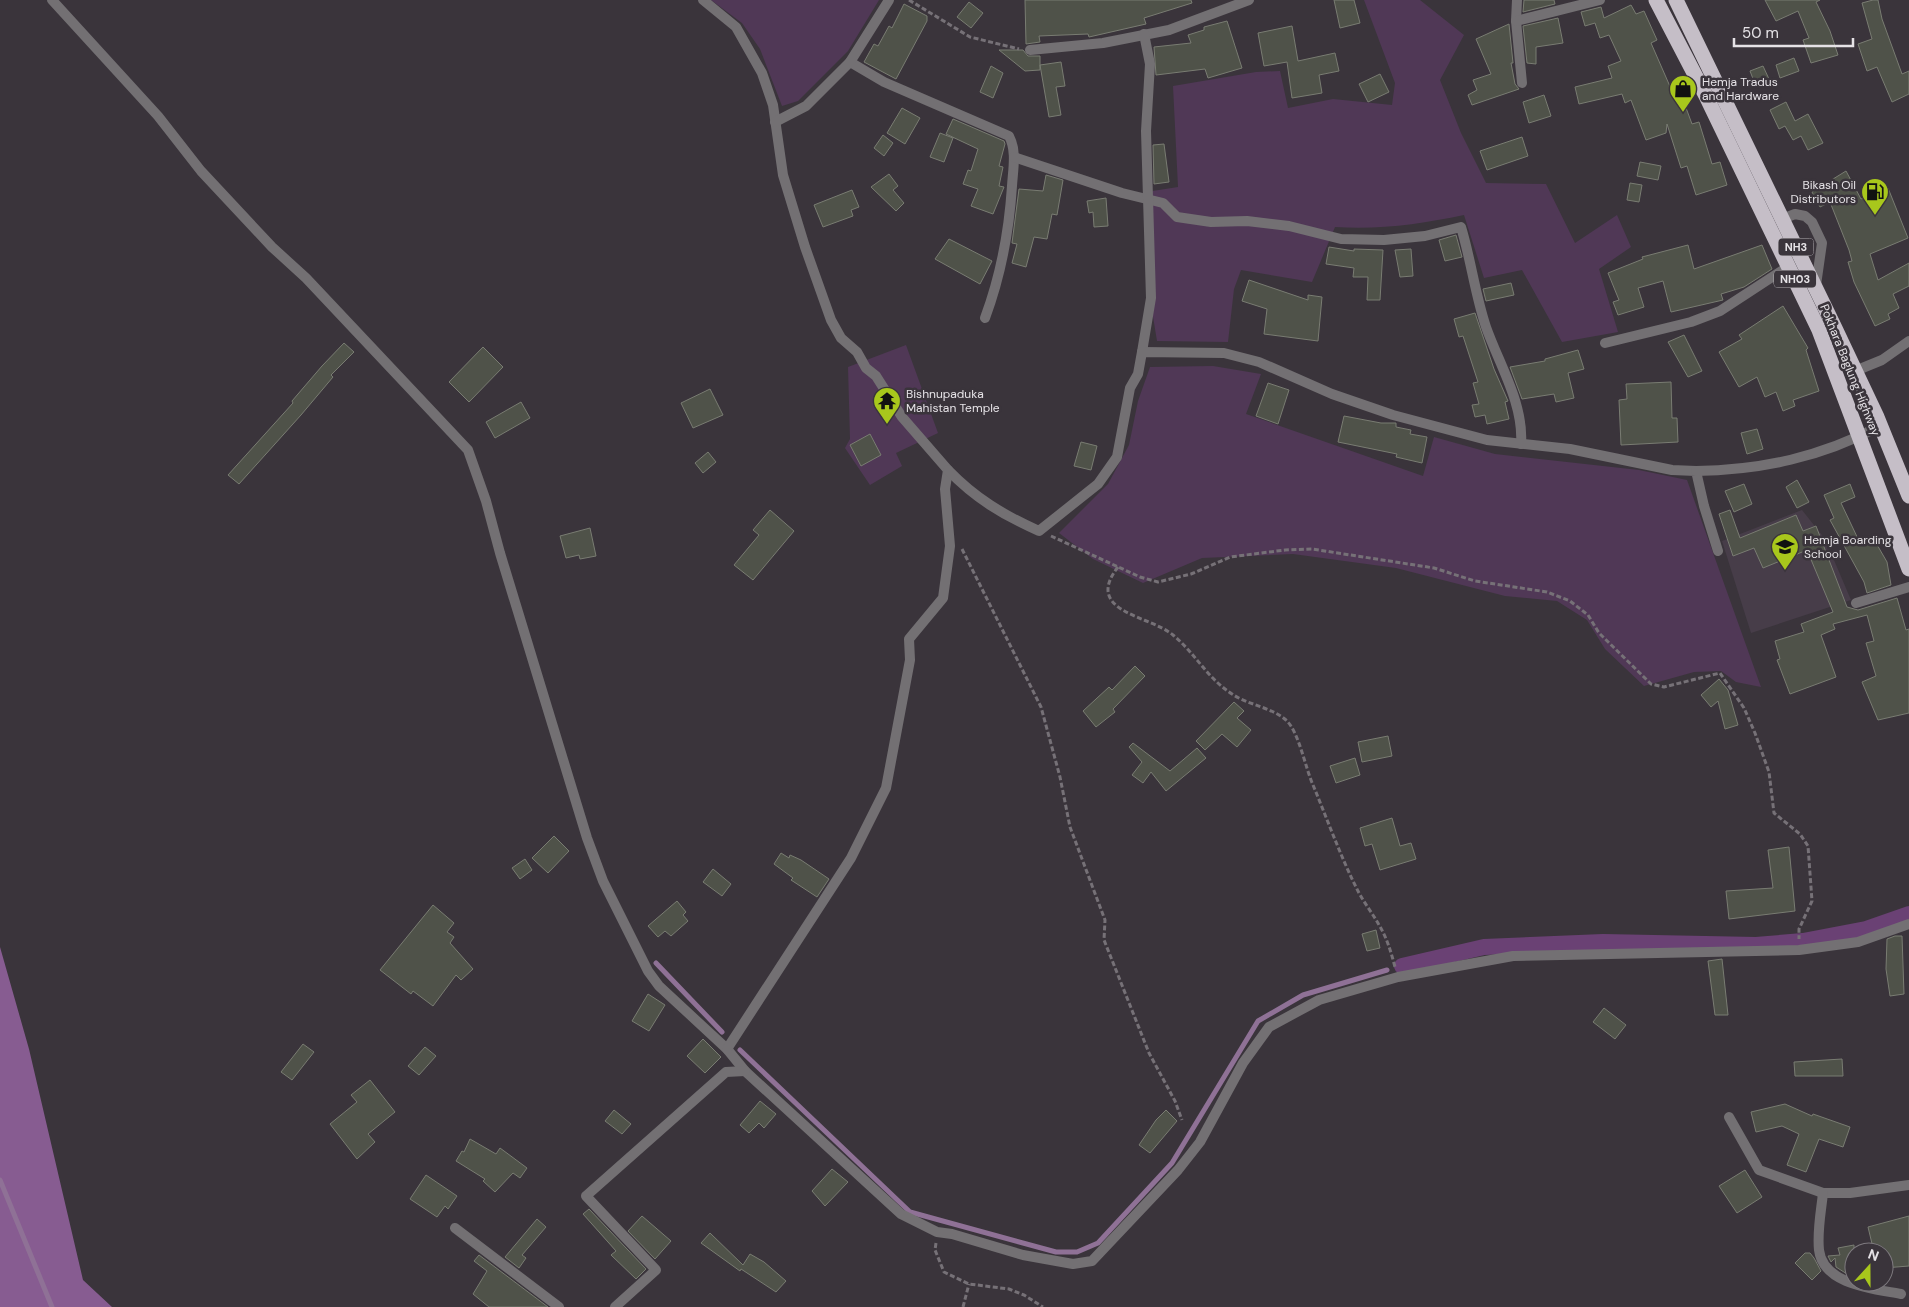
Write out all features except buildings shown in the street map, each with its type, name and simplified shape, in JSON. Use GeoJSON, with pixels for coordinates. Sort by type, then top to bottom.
{"type":"FeatureCollection","features":[{"type":"Feature","properties":{"kind":"highway","name":"Pokhara Baglung Highway"},"geometry":{"type":"LineString","coordinates":[[1656,0],[1706,96],[1819,330],[1909,569]]}},
{"type":"Feature","properties":{"kind":"highway","name":"Pokhara Baglung Highway"},"geometry":{"type":"LineString","coordinates":[[1676,0],[1816,287],[1880,426],[1909,496]]}},
{"type":"Feature","properties":{"kind":"street"},"geometry":{"type":"LineString","coordinates":[[52,0],[158,116],[200,171],[272,248],[306,278],[468,450],[486,502],[490,523],[497,538],[500,554],[587,838],[603,881],[648,971],[659,986],[727,1049],[745,1071],[901,1214],[937,1232],[952,1234],[1023,1254],[1060,1262],[1073,1264],[1092,1261],[1178,1170],[1200,1142],[1243,1063],[1269,1027],[1319,1000],[1398,977],[1512,956],[1799,950],[1858,942],[1909,924]]}},
{"type":"Feature","properties":{"kind":"street"},"geometry":{"type":"LineString","coordinates":[[703,0],[736,27],[762,73],[776,122],[783,175],[805,247],[831,320],[841,338],[857,352],[866,368],[876,376],[902,417],[948,470],[976,496],[1006,517],[1039,531],[1098,484],[1117,456],[1130,388],[1138,374],[1151,298],[1146,131],[1150,64],[1144,34]]}},
{"type":"Feature","properties":{"kind":"street"},"geometry":{"type":"LineString","coordinates":[[776,122],[806,106],[850,62],[889,0]]}},
{"type":"Feature","properties":{"kind":"street"},"geometry":{"type":"LineString","coordinates":[[1030,50],[1103,43],[1169,30],[1249,0]]}},
{"type":"Feature","properties":{"kind":"street"},"geometry":{"type":"LineString","coordinates":[[1517,0],[1516,21],[1522,83]]}},
{"type":"Feature","properties":{"kind":"street"},"geometry":{"type":"LineString","coordinates":[[1516,21],[1600,0]]}},
{"type":"Feature","properties":{"kind":"street"},"geometry":{"type":"LineString","coordinates":[[850,62],[884,82],[1009,136],[1013,144],[1014,157],[1006,243],[997,286],[985,318]]}},
{"type":"Feature","properties":{"kind":"street"},"geometry":{"type":"LineString","coordinates":[[1014,157],[1122,193],[1149,198],[1162,203],[1177,217],[1211,222],[1247,221],[1289,226],[1341,239],[1384,240],[1425,236],[1461,227],[1468,248],[1472,276],[1486,327],[1510,386],[1522,428],[1522,444]]}},
{"type":"Feature","properties":{"kind":"street"},"geometry":{"type":"LineString","coordinates":[[1782,219],[1795,214],[1805,216],[1812,222],[1822,243],[1822,254],[1816,274],[1816,287]]}},
{"type":"Feature","properties":{"kind":"street"},"geometry":{"type":"LineString","coordinates":[[1605,343],[1691,322],[1720,311],[1789,266]]}},
{"type":"Feature","properties":{"kind":"street"},"geometry":{"type":"LineString","coordinates":[[1855,371],[1882,360],[1909,341]]}},
{"type":"Feature","properties":{"kind":"street"},"geometry":{"type":"LineString","coordinates":[[1142,352],[1224,353],[1259,362],[1332,394],[1393,415],[1487,440],[1570,450],[1672,470],[1696,471],[1753,468],[1780,464],[1825,451],[1880,426]]}},
{"type":"Feature","properties":{"kind":"street"},"geometry":{"type":"LineString","coordinates":[[727,1049],[851,858],[886,788],[910,660],[909,639],[943,598],[946,564],[950,546],[946,489],[948,470]]}},
{"type":"Feature","properties":{"kind":"street"},"geometry":{"type":"LineString","coordinates":[[1696,471],[1718,552]]}},
{"type":"Feature","properties":{"kind":"street"},"geometry":{"type":"LineString","coordinates":[[1856,603],[1909,588]]}},
{"type":"Feature","properties":{"kind":"street"},"geometry":{"type":"LineString","coordinates":[[615,1307],[656,1270],[586,1196],[726,1072],[745,1071]]}},
{"type":"Feature","properties":{"kind":"street"},"geometry":{"type":"LineString","coordinates":[[1729,1117],[1758,1170],[1823,1193],[1850,1193],[1909,1185]]}},
{"type":"Feature","properties":{"kind":"street"},"geometry":{"type":"LineString","coordinates":[[1823,1193],[1819,1228],[1819,1253],[1835,1276],[1850,1284],[1901,1294]]}},
{"type":"Feature","properties":{"kind":"street"},"geometry":{"type":"LineString","coordinates":[[456,1228],[559,1307]]}},
{"type":"Feature","properties":{"kind":"path"},"geometry":{"type":"LineString","coordinates":[[909,0],[970,37],[1011,48],[1030,50]]}},
{"type":"Feature","properties":{"kind":"path"},"geometry":{"type":"LineString","coordinates":[[1039,531],[1158,582],[1191,574],[1230,557],[1285,550],[1312,549],[1434,568],[1483,583],[1547,592],[1570,601],[1588,615],[1599,634],[1650,684],[1664,687],[1720,673],[1744,708],[1755,733],[1769,772],[1774,813],[1800,834],[1808,846],[1812,901],[1799,928],[1799,950]]}},
{"type":"Feature","properties":{"kind":"path"},"geometry":{"type":"LineString","coordinates":[[949,533],[966,553],[1041,707],[1060,777],[1070,827],[1105,920],[1104,940],[1148,1053],[1175,1100],[1182,1120]]}},
{"type":"Feature","properties":{"kind":"path"},"geometry":{"type":"LineString","coordinates":[[1118,566],[1109,578],[1107,587],[1108,595],[1119,609],[1172,634],[1211,678],[1251,705],[1273,711],[1285,719],[1293,728],[1307,771],[1359,894],[1386,936],[1398,977]]}},
{"type":"Feature","properties":{"kind":"path"},"geometry":{"type":"LineString","coordinates":[[937,1232],[935,1250],[944,1272],[969,1284],[1009,1289],[1024,1295],[1043,1307]]}},
{"type":"Feature","properties":{"kind":"path"},"geometry":{"type":"LineString","coordinates":[[963,1307],[969,1284]]}},
{"type":"Feature","properties":{"kind":"shaded area"},"geometry":{"type":"Polygon","coordinates":[[[711,0],[879,0],[848,51],[798,101],[782,106],[760,49],[742,23],[711,0]]]}},
{"type":"Feature","properties":{"kind":"shaded area"},"geometry":{"type":"Polygon","coordinates":[[[1364,0],[1420,0],[1464,35],[1440,80],[1461,133],[1486,183],[1546,184],[1575,243],[1617,215],[1631,247],[1599,269],[1618,332],[1562,342],[1522,270],[1484,278],[1464,215],[1432,221],[1368,228],[1335,227],[1312,282],[1241,270],[1234,289],[1228,342],[1157,341],[1149,292],[1146,192],[1178,187],[1173,86],[1256,72],[1280,71],[1288,108],[1333,99],[1392,105],[1395,83],[1364,0]]]}},
{"type":"Feature","properties":{"kind":"shaded area"},"geometry":{"type":"Polygon","coordinates":[[[906,345],[938,433],[896,453],[902,466],[870,485],[845,448],[850,439],[848,367],[906,345]]]}},
{"type":"Feature","properties":{"kind":"shaded area"},"geometry":{"type":"Polygon","coordinates":[[[1213,366],[1261,374],[1246,414],[1423,476],[1434,437],[1495,454],[1639,470],[1687,480],[1761,687],[1736,682],[1721,671],[1694,672],[1644,686],[1605,649],[1587,620],[1557,601],[1505,596],[1396,568],[1293,554],[1202,558],[1143,583],[1093,559],[1059,533],[1108,484],[1129,445],[1138,401],[1150,367],[1213,366]]]}},
{"type":"Feature","properties":{"kind":"shaded area","name":"Hemja Boarding School"},"geometry":{"type":"Polygon","coordinates":[[[1802,510],[1825,539],[1851,600],[1751,633],[1722,541],[1802,510]]]}},
{"type":"Feature","properties":{"kind":"shaded area"},"geometry":{"type":"Polygon","coordinates":[[[0,947],[29,1049],[83,1280],[112,1307],[0,1307],[0,947]]]}},
{"type":"Feature","properties":{"kind":"waterway"},"geometry":{"type":"LineString","coordinates":[[1402,966],[1484,947],[1603,942],[1756,945],[1803,941],[1866,929],[1909,914]]}},
{"type":"Feature","properties":{"kind":"waterway"},"geometry":{"type":"LineString","coordinates":[[656,963],[722,1032]]}},
{"type":"Feature","properties":{"kind":"waterway"},"geometry":{"type":"LineString","coordinates":[[740,1050],[910,1212],[1056,1252],[1077,1252],[1098,1243],[1172,1163],[1258,1021],[1303,995],[1387,970]]}},
{"type":"Feature","properties":{"kind":"waterway"},"geometry":{"type":"LineString","coordinates":[[0,1180],[52,1307]]}},
{"type":"Feature","properties":{"kind":"place","name":"Hemja Tradus and Hardware"},"geometry":{"type":"Point","coordinates":[1683,113]}},
{"type":"Feature","properties":{"kind":"place","name":"Bikash Oil Distributors"},"geometry":{"type":"Point","coordinates":[1875,216]}},
{"type":"Feature","properties":{"kind":"place","name":"Bishnupaduka Mahistan Temple"},"geometry":{"type":"Point","coordinates":[887,425]}},
{"type":"Feature","properties":{"kind":"place","name":"Hemja Boarding School"},"geometry":{"type":"Point","coordinates":[1785,571]}}]}
